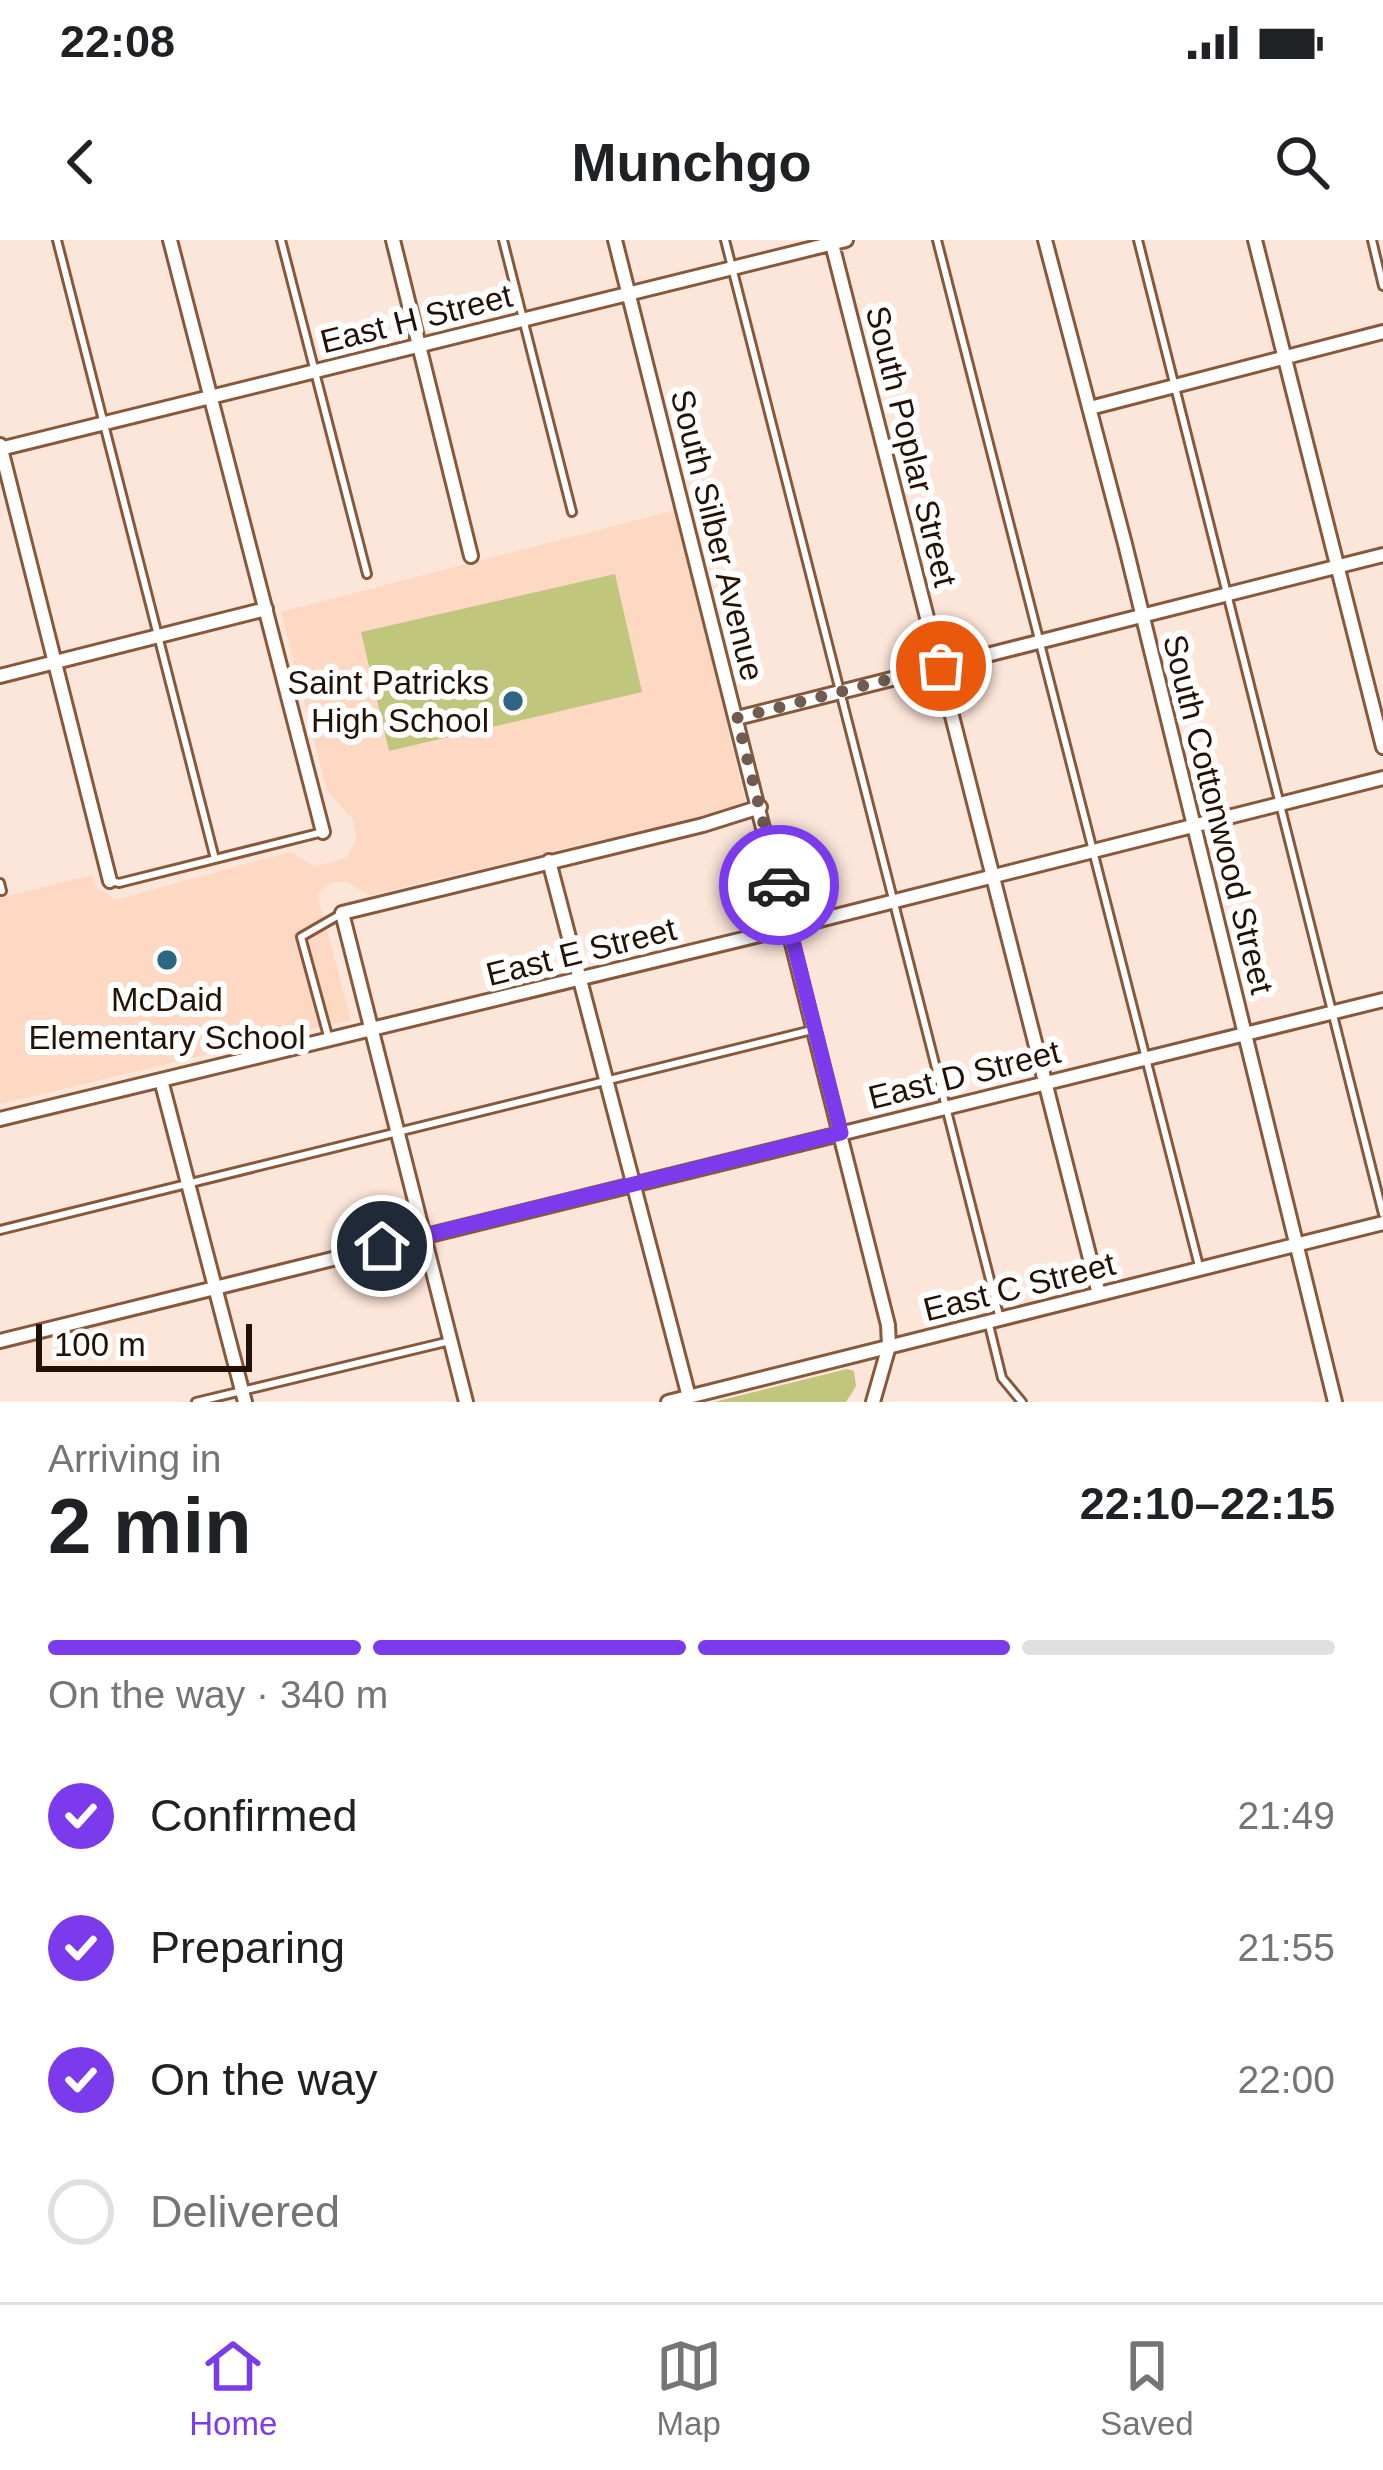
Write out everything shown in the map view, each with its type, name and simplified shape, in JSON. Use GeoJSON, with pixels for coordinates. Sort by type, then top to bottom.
{"type":"FeatureCollection","features":[{"type":"Feature","properties":{"kind":"street"},"geometry":{"type":"LineString","coordinates":[[170,240],[323,832]]}},
{"type":"Feature","properties":{"kind":"street"},"geometry":{"type":"LineString","coordinates":[[393,240],[471,556]]}},
{"type":"Feature","properties":{"kind":"street","name":"South Silber Avenue"},"geometry":{"type":"LineString","coordinates":[[615,240],[888,1325],[890,1346],[873,1402]]}},
{"type":"Feature","properties":{"kind":"street","name":"South Cottonwood Street"},"geometry":{"type":"LineString","coordinates":[[1046,240],[1336,1402]]}},
{"type":"Feature","properties":{"kind":"street"},"geometry":{"type":"LineString","coordinates":[[1255,240],[1383,747]]}},
{"type":"Feature","properties":{"kind":"street","name":"East H Street"},"geometry":{"type":"LineString","coordinates":[[0,447],[836,241]]}},
{"type":"Feature","properties":{"kind":"street","name":"South Poplar Street"},"geometry":{"type":"LineString","coordinates":[[836,241],[1099,1294]]}},
{"type":"Feature","properties":{"kind":"street"},"geometry":{"type":"LineString","coordinates":[[1090,408],[1383,332]]}},
{"type":"Feature","properties":{"kind":"street"},"geometry":{"type":"LineString","coordinates":[[0,447],[110,881]]}},
{"type":"Feature","properties":{"kind":"street"},"geometry":{"type":"LineString","coordinates":[[737,718],[1383,555]]}},
{"type":"Feature","properties":{"kind":"street"},"geometry":{"type":"LineString","coordinates":[[0,676],[266,609]]}},
{"type":"Feature","properties":{"kind":"street","name":"East E Street"},"geometry":{"type":"LineString","coordinates":[[0,1118],[790,928],[1383,778]]}},
{"type":"Feature","properties":{"kind":"street"},"geometry":{"type":"LineString","coordinates":[[466,1402],[341,914],[760,807]]}},
{"type":"Feature","properties":{"kind":"street"},"geometry":{"type":"LineString","coordinates":[[549,861],[689,1397]]}},
{"type":"Feature","properties":{"kind":"street","name":"East D Street"},"geometry":{"type":"LineString","coordinates":[[0,1341],[1383,1000]]}},
{"type":"Feature","properties":{"kind":"street"},"geometry":{"type":"LineString","coordinates":[[161,1080],[244,1396]]}},
{"type":"Feature","properties":{"kind":"street","name":"East C Street"},"geometry":{"type":"LineString","coordinates":[[668,1402],[1297,1244],[1383,1218]]}},
{"type":"Feature","properties":{"kind":"lane"},"geometry":{"type":"LineString","coordinates":[[57,240],[215,859]]}},
{"type":"Feature","properties":{"kind":"lane"},"geometry":{"type":"LineString","coordinates":[[281,240],[367,574]]}},
{"type":"Feature","properties":{"kind":"lane"},"geometry":{"type":"LineString","coordinates":[[502,240],[572,512]]}},
{"type":"Feature","properties":{"kind":"lane"},"geometry":{"type":"LineString","coordinates":[[725,240],[945,1106],[994,1320],[1002,1378],[1022,1402]]}},
{"type":"Feature","properties":{"kind":"lane"},"geometry":{"type":"LineString","coordinates":[[937,240],[1199,1269]]}},
{"type":"Feature","properties":{"kind":"lane"},"geometry":{"type":"LineString","coordinates":[[1138,240],[1383,1218]]}},
{"type":"Feature","properties":{"kind":"lane"},"geometry":{"type":"LineString","coordinates":[[1372,240],[1383,286]]}},
{"type":"Feature","properties":{"kind":"lane"},"geometry":{"type":"LineString","coordinates":[[110,881],[118,883],[323,832]]}},
{"type":"Feature","properties":{"kind":"lane"},"geometry":{"type":"LineString","coordinates":[[329,1040],[301,937],[341,914]]}},
{"type":"Feature","properties":{"kind":"lane"},"geometry":{"type":"LineString","coordinates":[[0,1230],[815,1029]]}},
{"type":"Feature","properties":{"kind":"lane"},"geometry":{"type":"LineString","coordinates":[[196,1402],[244,1396],[451,1340]]}},
{"type":"Feature","properties":{"kind":"shaded area","name":"Saint Patricks High School"},"geometry":{"type":"Polygon","coordinates":[[[676,510],[746,805],[370,895],[347,882],[332,882],[317,894],[351,1020],[0,1104],[0,898],[92,875],[95,886],[115,900],[290,852],[316,867],[347,857],[357,837],[352,818],[327,791],[281,612],[676,510]]]}},
{"type":"Feature","properties":{"kind":"green space"},"geometry":{"type":"Polygon","coordinates":[[[615,574],[642,692],[389,751],[361,632],[615,574]]]}},
{"type":"Feature","properties":{"kind":"green space"},"geometry":{"type":"Polygon","coordinates":[[[854,1371],[856,1386],[846,1402],[714,1402],[854,1371]]]}},
{"type":"Feature","properties":{"kind":"way so far"},"geometry":{"type":"LineString","coordinates":[[779,885],[737,718],[941,666]]}},
{"type":"Feature","properties":{"kind":"place","name":"Saint Patricks High School"},"geometry":{"type":"Point","coordinates":[513,701]}},
{"type":"Feature","properties":{"kind":"place","name":"McDaid Elementary School"},"geometry":{"type":"Point","coordinates":[167,960]}},
{"type":"Feature","properties":{"kind":"route"},"geometry":{"type":"LineString","coordinates":[[382,1246],[841,1133],[779,885]]}}]}
